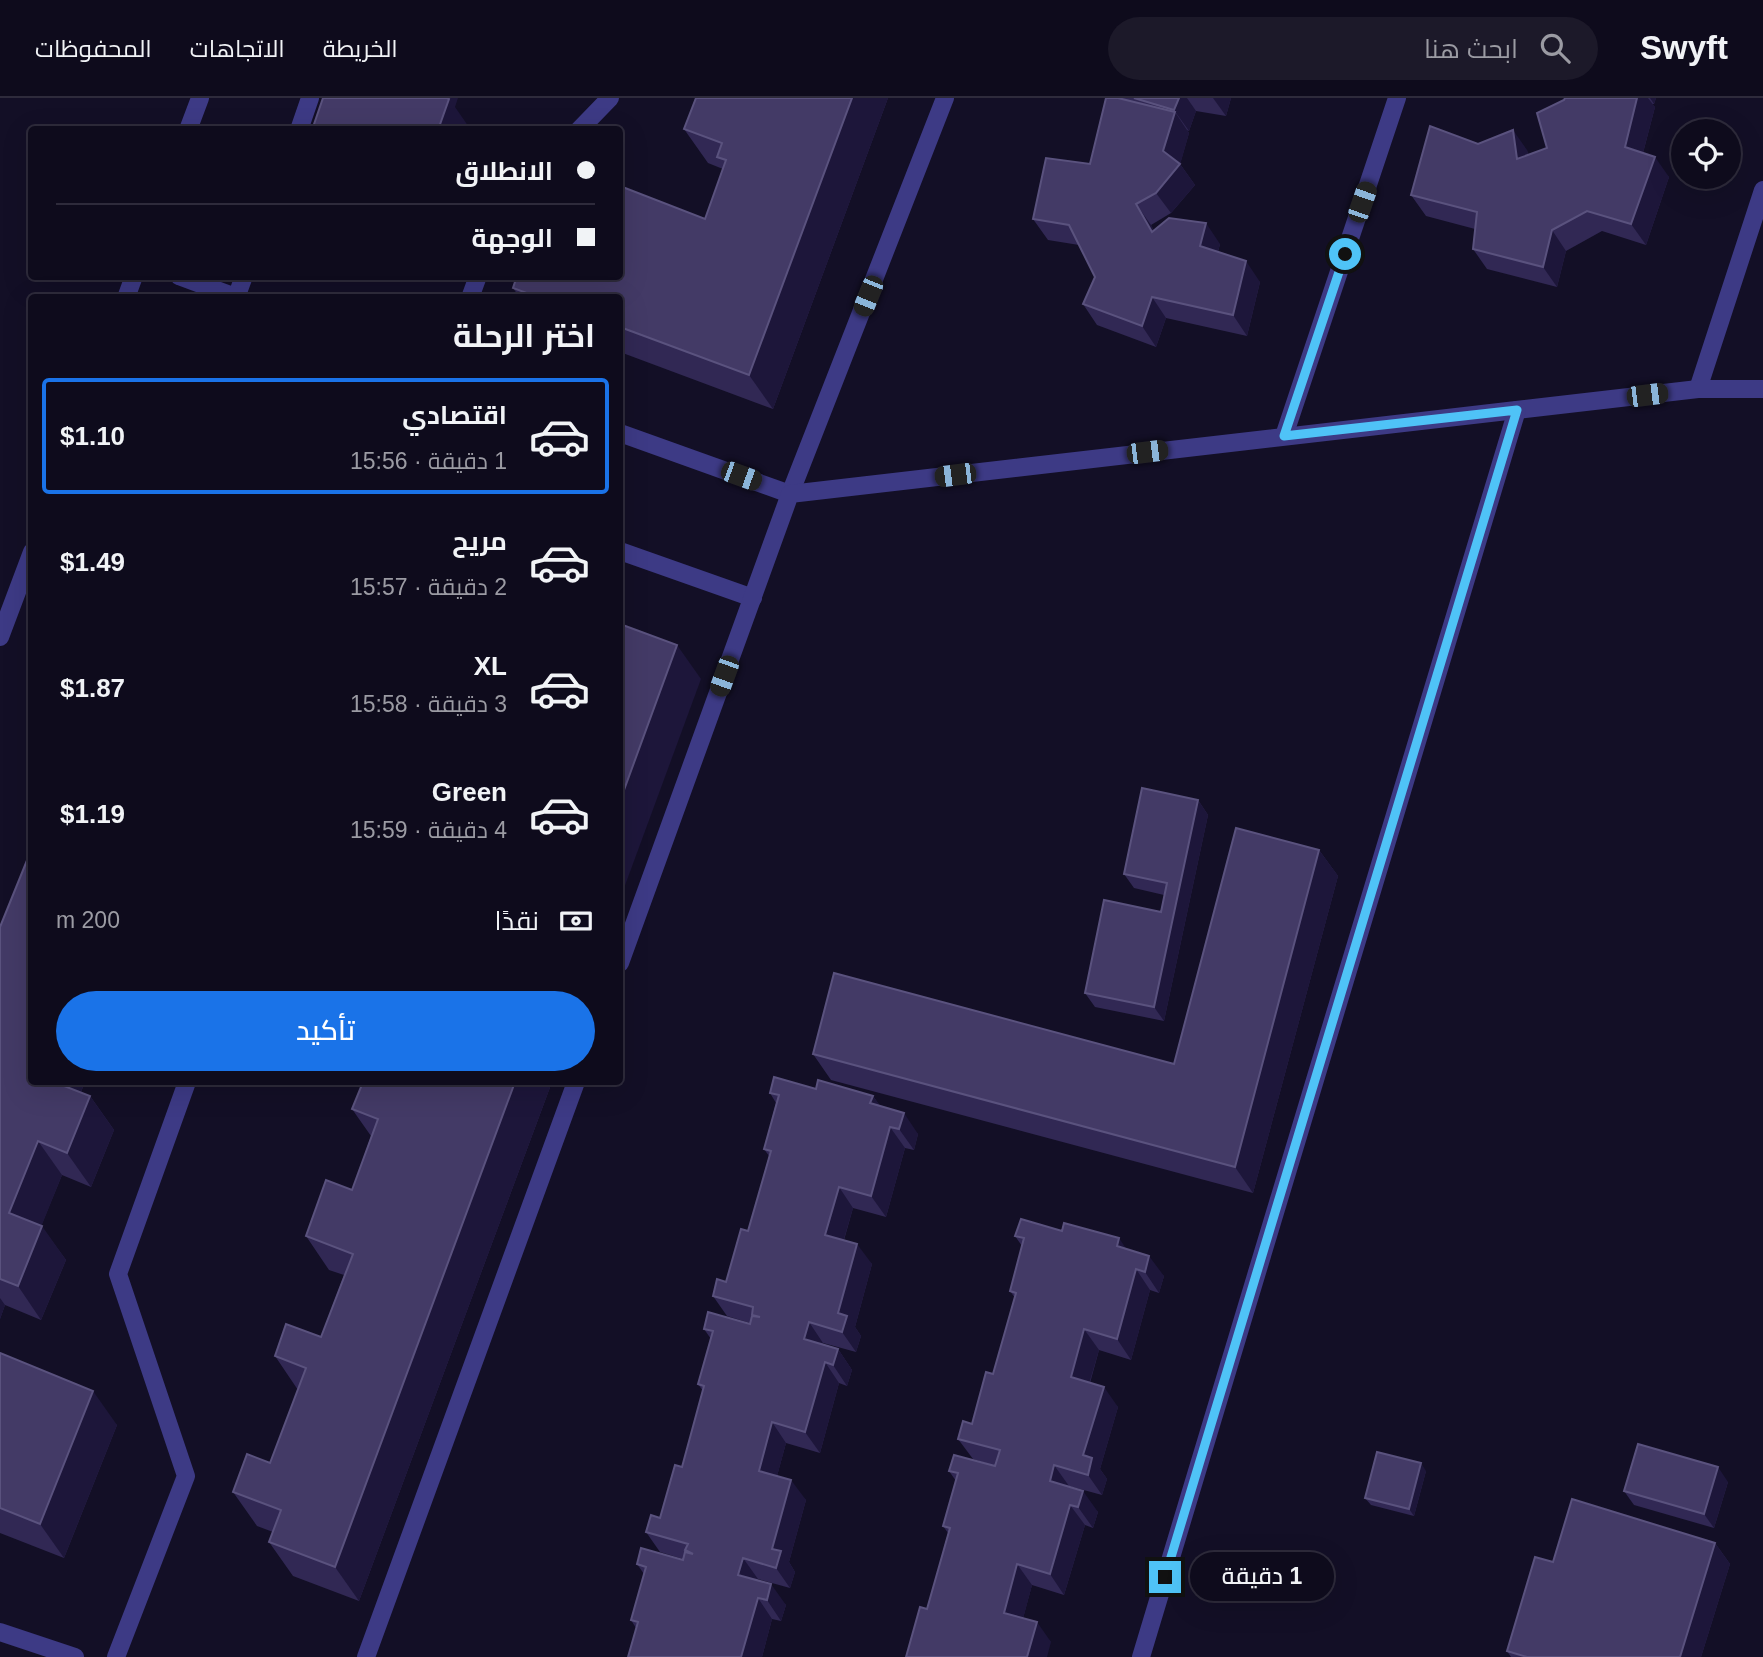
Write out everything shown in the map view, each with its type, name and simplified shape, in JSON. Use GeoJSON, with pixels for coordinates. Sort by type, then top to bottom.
{"type":"FeatureCollection","features":[{"type":"Feature","properties":{"kind":"street"},"geometry":{"type":"LineString","coordinates":[[190,126],[200,98]]}},
{"type":"Feature","properties":{"kind":"street"},"geometry":{"type":"LineString","coordinates":[[300,126],[310,98]]}},
{"type":"Feature","properties":{"kind":"street"},"geometry":{"type":"LineString","coordinates":[[583,126],[610,98]]}},
{"type":"Feature","properties":{"kind":"street"},"geometry":{"type":"LineString","coordinates":[[623,955],[790,494],[945,98]]}},
{"type":"Feature","properties":{"kind":"street"},"geometry":{"type":"LineString","coordinates":[[1284,436],[1397,98]]}},
{"type":"Feature","properties":{"kind":"street"},"geometry":{"type":"LineString","coordinates":[[1698,389],[1763,190]]}},
{"type":"Feature","properties":{"kind":"street"},"geometry":{"type":"LineString","coordinates":[[190,280],[229,294]]}},
{"type":"Feature","properties":{"kind":"street"},"geometry":{"type":"LineString","coordinates":[[623,434],[790,494],[1698,389],[1763,390]]}},
{"type":"Feature","properties":{"kind":"street"},"geometry":{"type":"LineString","coordinates":[[1141,1657],[1517,410]]}},
{"type":"Feature","properties":{"kind":"street"},"geometry":{"type":"LineString","coordinates":[[623,552],[753,598]]}},
{"type":"Feature","properties":{"kind":"street"},"geometry":{"type":"LineString","coordinates":[[0,637],[28,563]]}},
{"type":"Feature","properties":{"kind":"street"},"geometry":{"type":"LineString","coordinates":[[116,1657],[186,1476],[118,1274],[186,1085]]}},
{"type":"Feature","properties":{"kind":"street"},"geometry":{"type":"LineString","coordinates":[[366,1657],[575,1085]]}},
{"type":"Feature","properties":{"kind":"street"},"geometry":{"type":"LineString","coordinates":[[0,1632],[75,1657]]}},
{"type":"Feature","properties":{"kind":"building"},"geometry":{"type":"Polygon","coordinates":[[[323,98],[449,99],[439,126],[313,126],[323,98]]]}},
{"type":"Feature","properties":{"kind":"building"},"geometry":{"type":"Polygon","coordinates":[[[696,98],[852,98],[749,375],[623,328],[623,294],[529,294],[513,288],[516,280],[623,280],[623,187],[705,219],[726,160],[717,157],[722,143],[684,129],[696,98]]]}},
{"type":"Feature","properties":{"kind":"building"},"geometry":{"type":"Polygon","coordinates":[[[1106,98],[1118,98],[1175,112],[1163,151],[1180,164],[1156,193],[1136,204],[1152,232],[1169,218],[1206,223],[1200,246],[1246,261],[1233,315],[1152,297],[1142,326],[1083,304],[1095,277],[1069,225],[1033,219],[1046,158],[1090,164],[1106,98]]]}},
{"type":"Feature","properties":{"kind":"building"},"geometry":{"type":"Polygon","coordinates":[[[1134,98],[1179,98],[1174,110],[1134,98]]]}},
{"type":"Feature","properties":{"kind":"building"},"geometry":{"type":"Polygon","coordinates":[[[1565,98],[1637,98],[1625,147],[1655,157],[1631,224],[1587,211],[1552,230],[1543,267],[1473,249],[1477,212],[1411,195],[1430,126],[1478,144],[1513,130],[1517,159],[1547,148],[1537,113],[1565,98]]]}},
{"type":"Feature","properties":{"kind":"building"},"geometry":{"type":"Polygon","coordinates":[[[623,625],[677,645],[623,793],[623,625]]]}},
{"type":"Feature","properties":{"kind":"building"},"geometry":{"type":"Polygon","coordinates":[[[1142,788],[1198,800],[1154,1007],[1085,993],[1104,900],[1161,912],[1167,883],[1124,874],[1142,788]]]}},
{"type":"Feature","properties":{"kind":"building"},"geometry":{"type":"Polygon","coordinates":[[[1236,828],[1319,850],[1235,1167],[813,1054],[834,973],[1174,1064],[1236,828]]]}},
{"type":"Feature","properties":{"kind":"building"},"geometry":{"type":"Polygon","coordinates":[[[28,858],[28,1085],[62,1085],[90,1096],[67,1153],[38,1141],[9,1213],[42,1226],[18,1286],[0,1279],[0,927],[28,858]]]}},
{"type":"Feature","properties":{"kind":"building"},"geometry":{"type":"Polygon","coordinates":[[[774,1077],[816,1089],[818,1080],[873,1096],[870,1103],[904,1113],[899,1129],[890,1127],[871,1196],[839,1187],[825,1235],[857,1244],[838,1313],[847,1316],[842,1332],[809,1322],[804,1339],[838,1349],[833,1365],[825,1362],[805,1432],[772,1422],[759,1471],[791,1480],[772,1549],[781,1551],[776,1568],[743,1558],[738,1575],[771,1584],[767,1600],[758,1598],[741,1657],[628,1657],[638,1622],[631,1620],[646,1567],[637,1564],[641,1548],[683,1560],[685,1552],[693,1554],[685,1550],[688,1544],[646,1532],[651,1515],[660,1518],[675,1465],[682,1467],[704,1386],[698,1384],[713,1331],[704,1329],[708,1312],[750,1324],[752,1316],[760,1317],[752,1315],[753,1307],[713,1296],[717,1279],[726,1282],[741,1229],[748,1231],[771,1151],[764,1149],[779,1095],[770,1093],[774,1077]]]}},
{"type":"Feature","properties":{"kind":"building"},"geometry":{"type":"Polygon","coordinates":[[[362,1085],[514,1085],[335,1567],[269,1542],[281,1510],[233,1492],[247,1454],[270,1463],[306,1368],[275,1356],[286,1324],[321,1337],[353,1254],[306,1236],[326,1180],[352,1190],[378,1119],[352,1109],[362,1085]]]}},
{"type":"Feature","properties":{"kind":"building"},"geometry":{"type":"Polygon","coordinates":[[[1021,1219],[1062,1231],[1064,1223],[1119,1238],[1117,1246],[1149,1256],[1145,1272],[1136,1269],[1117,1339],[1084,1329],[1071,1377],[1104,1387],[1083,1455],[1092,1458],[1088,1475],[1054,1465],[1050,1481],[1083,1491],[1078,1507],[1070,1505],[1050,1574],[1017,1564],[1004,1613],[1037,1622],[1027,1657],[906,1657],[920,1607],[927,1609],[950,1528],[943,1526],[958,1473],[949,1471],[954,1455],[995,1466],[1000,1450],[958,1439],[963,1421],[972,1424],[986,1372],[993,1374],[1016,1293],[1010,1291],[1024,1238],[1015,1236],[1021,1219]]]}},
{"type":"Feature","properties":{"kind":"building"},"geometry":{"type":"Polygon","coordinates":[[[0,1353],[93,1391],[40,1524],[0,1508],[0,1353]]]}},
{"type":"Feature","properties":{"kind":"building"},"geometry":{"type":"Polygon","coordinates":[[[1638,1444],[1718,1467],[1704,1514],[1624,1491],[1638,1444]]]}},
{"type":"Feature","properties":{"kind":"building"},"geometry":{"type":"Polygon","coordinates":[[[1377,1452],[1421,1463],[1409,1509],[1365,1498],[1377,1452]]]}},
{"type":"Feature","properties":{"kind":"building"},"geometry":{"type":"Polygon","coordinates":[[[1572,1499],[1715,1543],[1680,1657],[1527,1657],[1507,1651],[1535,1557],[1553,1562],[1572,1499]]]}},
{"type":"Feature","properties":{"kind":"route"},"geometry":{"type":"LineString","coordinates":[[1165,1577],[1517,410],[1284,436],[1345,254]]}}]}
